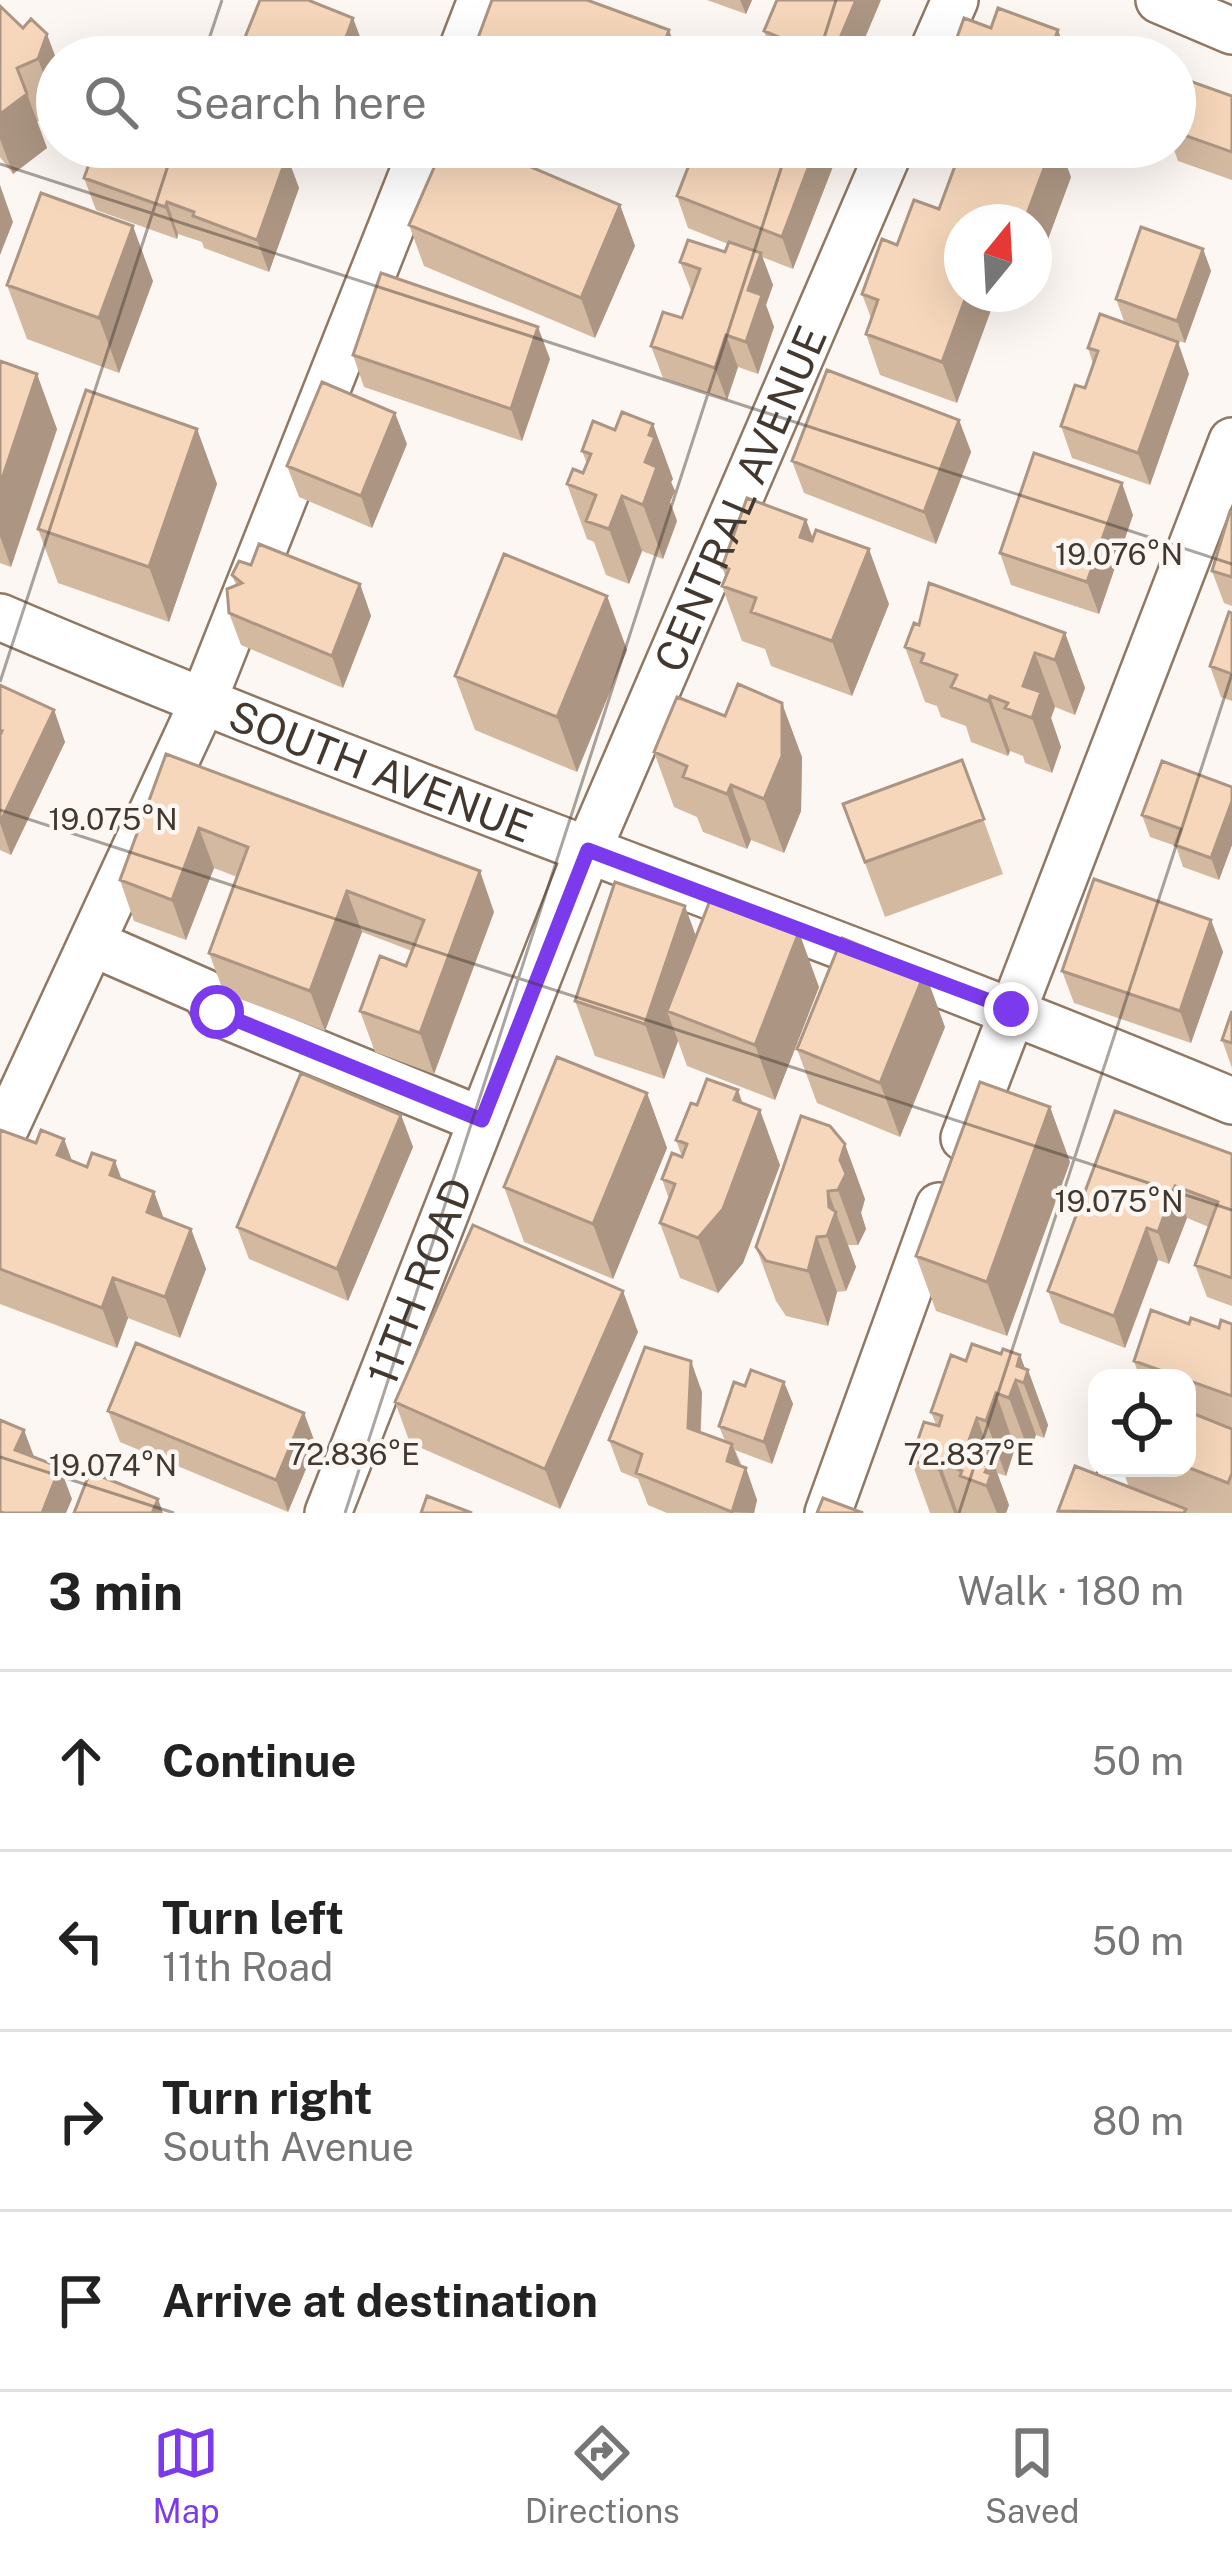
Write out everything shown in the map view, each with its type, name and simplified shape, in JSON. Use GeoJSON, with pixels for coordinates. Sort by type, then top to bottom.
{"type":"FeatureCollection","features":[{"type":"Feature","properties":{"kind":"street"},"geometry":{"type":"LineString","coordinates":[[466,36],[481,0]]}},
{"type":"Feature","properties":{"kind":"street"},"geometry":{"type":"LineString","coordinates":[[939,36],[955,0]]}},
{"type":"Feature","properties":{"kind":"street"},"geometry":{"type":"LineString","coordinates":[[1159,0],[1232,31]]}},
{"type":"Feature","properties":{"kind":"street"},"geometry":{"type":"LineString","coordinates":[[0,1140],[202,704],[415,168]]}},
{"type":"Feature","properties":{"kind":"street","name":"CENTRAL AVENUE"},"geometry":{"type":"LineString","coordinates":[[588,850],[883,168]]}},
{"type":"Feature","properties":{"kind":"street"},"geometry":{"type":"LineString","coordinates":[[828,1513],[1011,1009],[1232,441]]}},
{"type":"Feature","properties":{"kind":"street","name":"SOUTH AVENUE"},"geometry":{"type":"LineString","coordinates":[[0,617],[202,704],[1011,1009],[1232,1101]]}},
{"type":"Feature","properties":{"kind":"street","name":"11TH ROAD"},"geometry":{"type":"LineString","coordinates":[[328,1513],[588,850]]}},
{"type":"Feature","properties":{"kind":"street"},"geometry":{"type":"LineString","coordinates":[[92,943],[204,992],[217,1012],[482,1120]]}},
{"type":"Feature","properties":{"kind":"street"},"geometry":{"type":"LineString","coordinates":[[1121,1477],[1117,1503],[1128,1513]]}},
{"type":"Feature","properties":{"kind":"building"},"geometry":{"type":"Polygon","coordinates":[[[260,0],[308,0],[353,18],[347,36],[245,36],[260,0]]]}},
{"type":"Feature","properties":{"kind":"building"},"geometry":{"type":"Polygon","coordinates":[[[492,0],[587,0],[669,30],[667,36],[479,36],[492,0]]]}},
{"type":"Feature","properties":{"kind":"building"},"geometry":{"type":"Polygon","coordinates":[[[777,0],[856,0],[841,36],[776,36],[764,31],[777,0]]]}},
{"type":"Feature","properties":{"kind":"building"},"geometry":{"type":"Polygon","coordinates":[[[0,6],[23,28],[31,19],[47,34],[36,36],[36,60],[17,68],[27,94],[0,114],[0,6]]]}},
{"type":"Feature","properties":{"kind":"building"},"geometry":{"type":"Polygon","coordinates":[[[998,8],[1058,30],[1056,36],[958,36],[964,18],[991,28],[998,8]]]}},
{"type":"Feature","properties":{"kind":"building"},"geometry":{"type":"Polygon","coordinates":[[[1196,83],[1232,96],[1232,152],[1196,139],[1196,83]]]}},
{"type":"Feature","properties":{"kind":"building"},"geometry":{"type":"Polygon","coordinates":[[[88,168],[283,168],[257,240],[167,202],[165,207],[84,178],[88,168]]]}},
{"type":"Feature","properties":{"kind":"building"},"geometry":{"type":"Polygon","coordinates":[[[434,168],[533,168],[620,205],[581,298],[409,225],[434,168]]]}},
{"type":"Feature","properties":{"kind":"building"},"geometry":{"type":"Polygon","coordinates":[[[688,168],[808,168],[782,237],[677,196],[688,168]]]}},
{"type":"Feature","properties":{"kind":"building"},"geometry":{"type":"Polygon","coordinates":[[[954,168],[1044,168],[1031,204],[944,204],[944,312],[960,312],[942,362],[866,334],[878,300],[862,294],[882,239],[897,245],[914,200],[939,209],[954,168]]]}},
{"type":"Feature","properties":{"kind":"building"},"geometry":{"type":"Polygon","coordinates":[[[41,193],[133,226],[99,318],[7,285],[41,193]]]}},
{"type":"Feature","properties":{"kind":"building"},"geometry":{"type":"Polygon","coordinates":[[[1141,227],[1203,249],[1177,321],[1116,299],[1141,227]]]}},
{"type":"Feature","properties":{"kind":"building"},"geometry":{"type":"Polygon","coordinates":[[[688,240],[725,252],[729,242],[761,253],[748,290],[762,295],[746,342],[726,335],[715,368],[651,346],[663,312],[682,318],[700,269],[680,262],[688,240]]]}},
{"type":"Feature","properties":{"kind":"building"},"geometry":{"type":"Polygon","coordinates":[[[381,273],[538,327],[511,409],[353,355],[381,273]]]}},
{"type":"Feature","properties":{"kind":"building"},"geometry":{"type":"Polygon","coordinates":[[[1100,314],[1178,342],[1138,453],[1061,426],[1075,385],[1085,388],[1098,351],[1088,348],[1100,314]]]}},
{"type":"Feature","properties":{"kind":"building"},"geometry":{"type":"Polygon","coordinates":[[[0,361],[37,374],[0,485],[0,361]]]}},
{"type":"Feature","properties":{"kind":"building"},"geometry":{"type":"Polygon","coordinates":[[[827,370],[959,420],[924,512],[792,461],[827,370]]]}},
{"type":"Feature","properties":{"kind":"building"},"geometry":{"type":"Polygon","coordinates":[[[322,382],[395,413],[361,496],[287,466],[322,382]]]}},
{"type":"Feature","properties":{"kind":"building"},"geometry":{"type":"Polygon","coordinates":[[[86,390],[197,429],[149,567],[38,529],[86,390]]]}},
{"type":"Feature","properties":{"kind":"building"},"geometry":{"type":"Polygon","coordinates":[[[622,412],[653,424],[649,435],[655,437],[645,462],[657,467],[643,505],[622,496],[609,529],[586,521],[596,495],[567,484],[573,469],[583,473],[591,454],[582,451],[593,421],[615,430],[622,412]]]}},
{"type":"Feature","properties":{"kind":"building"},"geometry":{"type":"Polygon","coordinates":[[[1034,453],[1122,483],[1087,582],[1000,553],[1034,453]]]}},
{"type":"Feature","properties":{"kind":"building"},"geometry":{"type":"Polygon","coordinates":[[[747,498],[806,520],[800,537],[812,541],[816,530],[869,549],[832,641],[751,612],[756,598],[722,586],[729,569],[722,567],[747,498]]]}},
{"type":"Feature","properties":{"kind":"building"},"geometry":{"type":"Polygon","coordinates":[[[1232,512],[1232,577],[1212,571],[1232,512]]]}},
{"type":"Feature","properties":{"kind":"building"},"geometry":{"type":"Polygon","coordinates":[[[259,544],[360,584],[332,656],[229,613],[227,589],[242,583],[232,575],[239,561],[251,565],[259,544]]]}},
{"type":"Feature","properties":{"kind":"building"},"geometry":{"type":"Polygon","coordinates":[[[504,554],[607,596],[557,717],[455,676],[504,554]]]}},
{"type":"Feature","properties":{"kind":"building"},"geometry":{"type":"Polygon","coordinates":[[[929,583],[1065,633],[1055,660],[1035,653],[1023,686],[1041,692],[1032,718],[1005,708],[1008,703],[990,696],[988,701],[951,687],[957,675],[921,662],[924,654],[905,647],[914,623],[919,625],[929,583]]]}},
{"type":"Feature","properties":{"kind":"building"},"geometry":{"type":"Polygon","coordinates":[[[1232,613],[1232,674],[1210,666],[1232,613]]]}},
{"type":"Feature","properties":{"kind":"building"},"geometry":{"type":"Polygon","coordinates":[[[738,684],[782,703],[782,756],[764,799],[731,785],[727,794],[683,777],[687,766],[654,752],[677,697],[725,716],[738,684]]]}},
{"type":"Feature","properties":{"kind":"building"},"geometry":{"type":"Polygon","coordinates":[[[0,685],[54,710],[0,823],[2,731],[0,685]]]}},
{"type":"Feature","properties":{"kind":"building"},"geometry":{"type":"Polygon","coordinates":[[[166,754],[480,871],[420,1033],[360,1011],[380,956],[406,966],[424,920],[347,891],[310,991],[209,953],[248,847],[199,828],[172,900],[120,880],[166,754]]]}},
{"type":"Feature","properties":{"kind":"building"},"geometry":{"type":"Polygon","coordinates":[[[962,760],[984,819],[865,862],[843,804],[962,760]]]}},
{"type":"Feature","properties":{"kind":"building"},"geometry":{"type":"Polygon","coordinates":[[[1162,761],[1232,787],[1232,801],[1211,858],[1175,845],[1181,829],[1142,815],[1162,761]]]}},
{"type":"Feature","properties":{"kind":"building"},"geometry":{"type":"Polygon","coordinates":[[[1094,879],[1211,920],[1180,1011],[1062,971],[1094,879]]]}},
{"type":"Feature","properties":{"kind":"building"},"geometry":{"type":"Polygon","coordinates":[[[615,882],[685,906],[645,1024],[575,1001],[615,882]]]}},
{"type":"Feature","properties":{"kind":"building"},"geometry":{"type":"Polygon","coordinates":[[[711,898],[799,932],[755,1045],[667,1011],[711,898]]]}},
{"type":"Feature","properties":{"kind":"building"},"geometry":{"type":"Polygon","coordinates":[[[842,938],[925,972],[880,1083],[797,1049],[842,938]]]}},
{"type":"Feature","properties":{"kind":"building"},"geometry":{"type":"Polygon","coordinates":[[[1232,1011],[1232,1043],[1222,1040],[1232,1011]]]}},
{"type":"Feature","properties":{"kind":"building"},"geometry":{"type":"Polygon","coordinates":[[[557,1057],[647,1093],[593,1224],[504,1187],[557,1057]]]}},
{"type":"Feature","properties":{"kind":"building"},"geometry":{"type":"Polygon","coordinates":[[[301,1073],[401,1115],[337,1269],[237,1227],[301,1073]]]}},
{"type":"Feature","properties":{"kind":"building"},"geometry":{"type":"Polygon","coordinates":[[[707,1079],[738,1090],[734,1100],[760,1110],[723,1209],[698,1238],[660,1223],[675,1184],[662,1179],[672,1153],[682,1157],[687,1144],[676,1140],[707,1079]]]}},
{"type":"Feature","properties":{"kind":"building"},"geometry":{"type":"Polygon","coordinates":[[[980,1082],[1050,1107],[987,1282],[916,1256],[980,1082]]]}},
{"type":"Feature","properties":{"kind":"building"},"geometry":{"type":"Polygon","coordinates":[[[1115,1111],[1232,1154],[1232,1278],[1195,1265],[1218,1202],[1175,1186],[1158,1232],[1147,1228],[1114,1316],[1048,1291],[1115,1111]]]}},
{"type":"Feature","properties":{"kind":"building"},"geometry":{"type":"Polygon","coordinates":[[[801,1116],[830,1126],[845,1144],[840,1160],[846,1174],[838,1190],[828,1191],[829,1207],[836,1212],[827,1236],[817,1237],[808,1271],[766,1261],[756,1247],[801,1116]]]}},
{"type":"Feature","properties":{"kind":"building"},"geometry":{"type":"Polygon","coordinates":[[[0,1130],[36,1143],[41,1130],[64,1139],[57,1155],[87,1167],[92,1153],[115,1161],[110,1175],[154,1192],[147,1212],[191,1229],[165,1297],[113,1278],[102,1308],[0,1269],[0,1130]]]}},
{"type":"Feature","properties":{"kind":"building"},"geometry":{"type":"Polygon","coordinates":[[[473,1225],[623,1291],[545,1469],[395,1402],[473,1225]]]}},
{"type":"Feature","properties":{"kind":"building"},"geometry":{"type":"Polygon","coordinates":[[[1151,1310],[1189,1324],[1191,1318],[1219,1328],[1221,1320],[1232,1324],[1232,1396],[1196,1383],[1196,1369],[1157,1369],[1134,1361],[1151,1310]]]}},
{"type":"Feature","properties":{"kind":"building"},"geometry":{"type":"Polygon","coordinates":[[[136,1343],[304,1413],[276,1480],[108,1411],[136,1343]]]}},
{"type":"Feature","properties":{"kind":"building"},"geometry":{"type":"Polygon","coordinates":[[[972,1344],[1020,1355],[1017,1366],[1028,1370],[1024,1383],[1016,1380],[1009,1398],[996,1393],[986,1421],[977,1418],[968,1443],[989,1450],[984,1465],[991,1474],[987,1486],[940,1463],[938,1469],[911,1460],[924,1422],[939,1426],[942,1416],[931,1412],[951,1355],[966,1361],[972,1344]]]}},
{"type":"Feature","properties":{"kind":"building"},"geometry":{"type":"Polygon","coordinates":[[[645,1347],[691,1361],[688,1428],[732,1444],[727,1461],[746,1468],[732,1512],[636,1473],[642,1454],[609,1440],[645,1347]]]}},
{"type":"Feature","properties":{"kind":"building"},"geometry":{"type":"Polygon","coordinates":[[[751,1370],[784,1382],[764,1442],[719,1426],[734,1382],[745,1386],[751,1370]]]}},
{"type":"Feature","properties":{"kind":"building"},"geometry":{"type":"Polygon","coordinates":[[[1196,1415],[1232,1429],[1228,1483],[1196,1471],[1196,1415]]]}},
{"type":"Feature","properties":{"kind":"building"},"geometry":{"type":"Polygon","coordinates":[[[0,1420],[24,1430],[15,1450],[60,1467],[42,1513],[0,1511],[0,1420]]]}},
{"type":"Feature","properties":{"kind":"building"},"geometry":{"type":"Polygon","coordinates":[[[1075,1466],[1088,1471],[1088,1477],[1103,1477],[1186,1509],[1184,1513],[1058,1511],[1075,1466]]]}},
{"type":"Feature","properties":{"kind":"building"},"geometry":{"type":"Polygon","coordinates":[[[90,1472],[158,1499],[152,1513],[74,1513],[90,1472]]]}},
{"type":"Feature","properties":{"kind":"building"},"geometry":{"type":"Polygon","coordinates":[[[427,1496],[472,1513],[421,1513],[427,1496]]]}},
{"type":"Feature","properties":{"kind":"building"},"geometry":{"type":"Polygon","coordinates":[[[823,1498],[863,1513],[817,1513],[823,1498]]]}},
{"type":"Feature","properties":{"kind":"route"},"geometry":{"type":"LineString","coordinates":[[217,1012],[482,1120],[588,850],[1011,1009]]}}]}
